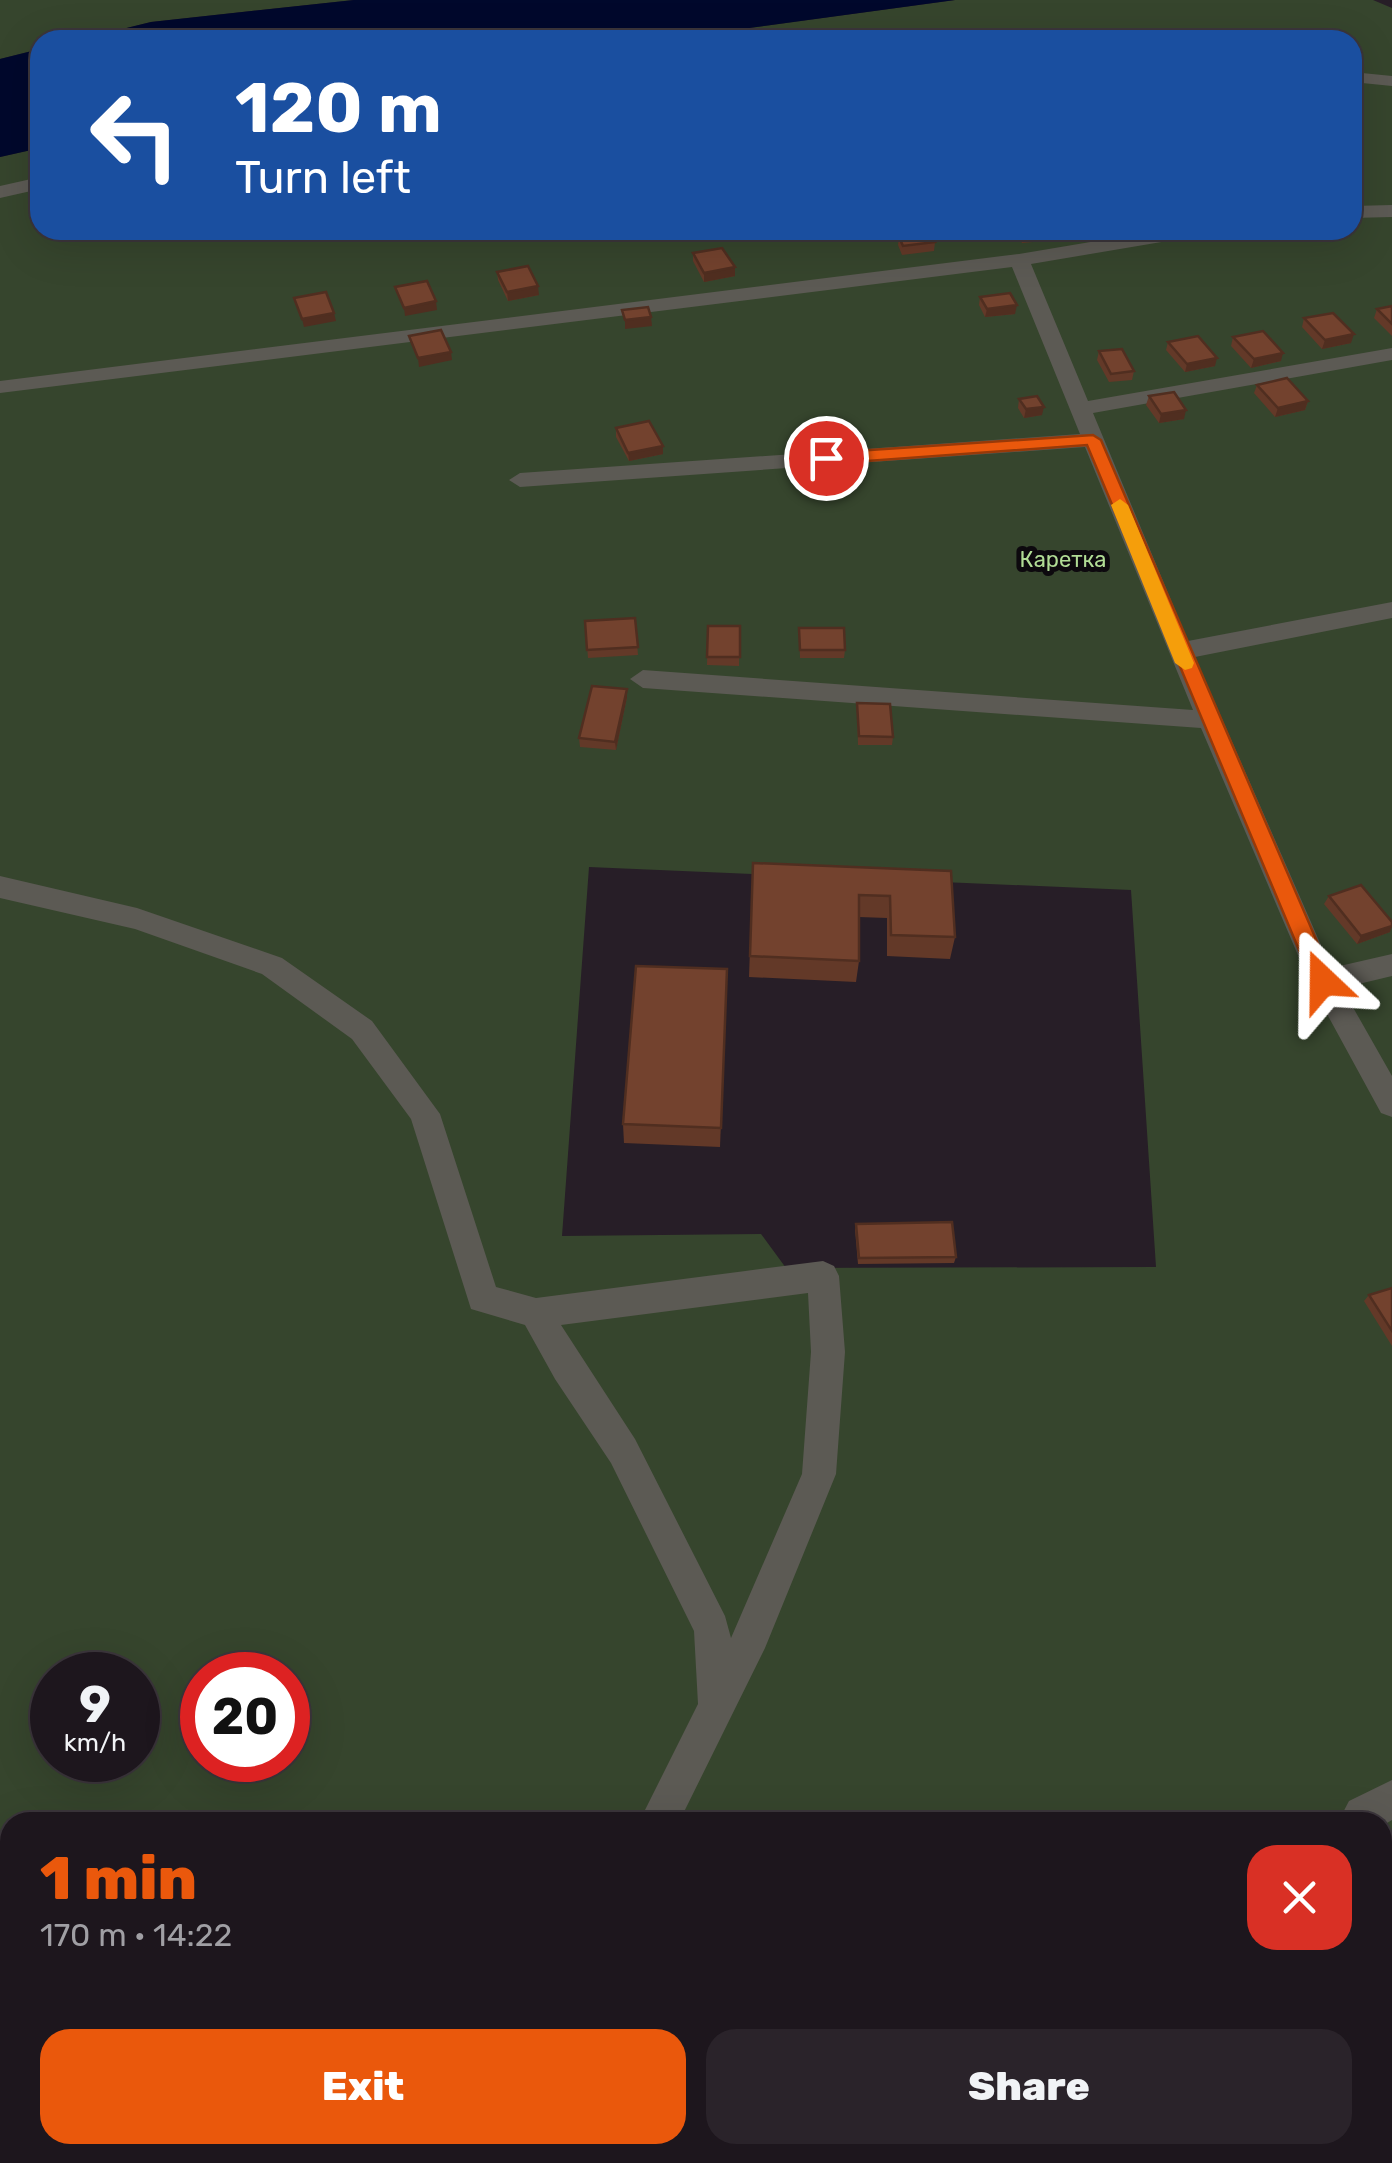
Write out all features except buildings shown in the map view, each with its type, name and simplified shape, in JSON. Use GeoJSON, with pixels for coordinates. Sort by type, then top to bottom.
{"type":"FeatureCollection","features":[{"type":"Feature","properties":{"kind":"street"},"geometry":{"type":"LineString","coordinates":[[1362,78],[1392,80]]}},
{"type":"Feature","properties":{"kind":"street"},"geometry":{"type":"LineString","coordinates":[[0,192],[30,185]]}},
{"type":"Feature","properties":{"kind":"street"},"geometry":{"type":"LineString","coordinates":[[1362,212],[1392,211]]}},
{"type":"Feature","properties":{"kind":"street"},"geometry":{"type":"LineString","coordinates":[[0,387],[1020,260],[1138,240]]}},
{"type":"Feature","properties":{"kind":"street"},"geometry":{"type":"LineString","coordinates":[[1020,260],[1180,651],[1323,981],[1392,1104]]}},
{"type":"Feature","properties":{"kind":"street"},"geometry":{"type":"LineString","coordinates":[[1080,409],[1392,354]]}},
{"type":"Feature","properties":{"kind":"street"},"geometry":{"type":"LineString","coordinates":[[520,480],[1093,440]]}},
{"type":"Feature","properties":{"kind":"street"},"geometry":{"type":"LineString","coordinates":[[1180,651],[1392,610]]}},
{"type":"Feature","properties":{"kind":"street"},"geometry":{"type":"LineString","coordinates":[[643,680],[1209,720]]}},
{"type":"Feature","properties":{"kind":"street"},"geometry":{"type":"LineString","coordinates":[[0,887],[136,920],[272,966],[362,1030],[425,1114],[483,1298],[536,1313],[823,1276],[828,1352],[819,1474],[752,1635],[664,1812]]}},
{"type":"Feature","properties":{"kind":"street"},"geometry":{"type":"LineString","coordinates":[[1323,981],[1392,965]]}},
{"type":"Feature","properties":{"kind":"street"},"geometry":{"type":"LineString","coordinates":[[536,1313],[567,1368],[624,1452],[712,1630],[716,1706]]}},
{"type":"Feature","properties":{"kind":"street"},"geometry":{"type":"LineString","coordinates":[[1368,1812],[1392,1799]]}},
{"type":"Feature","properties":{"kind":"green space"},"geometry":{"type":"Polygon","coordinates":[[[0,0],[354,0],[151,22],[119,30],[30,30],[30,52],[0,59],[0,0]]]}},
{"type":"Feature","properties":{"kind":"green space","name":"Каретка"},"geometry":{"type":"Polygon","coordinates":[[[955,0],[1373,0],[1392,8],[1392,1812],[0,1812],[0,157],[30,150],[30,240],[1362,240],[1362,30],[734,30],[955,0]],[[589,867],[562,1236],[761,1234],[786,1268],[1156,1267],[1131,890],[589,867]]]}},
{"type":"Feature","properties":{"kind":"water"},"geometry":{"type":"Polygon","coordinates":[[[354,0],[955,0],[734,30],[119,30],[151,22],[354,0]]]}},
{"type":"Feature","properties":{"kind":"water"},"geometry":{"type":"Polygon","coordinates":[[[30,52],[30,150],[0,157],[0,59],[30,52]]]}},
{"type":"Feature","properties":{"kind":"slow traffic"},"geometry":{"type":"LineString","coordinates":[[1120,505],[1185,663]]}},
{"type":"Feature","properties":{"kind":"route"},"geometry":{"type":"LineString","coordinates":[[826,458],[1093,440],[1323,981]]}}]}
